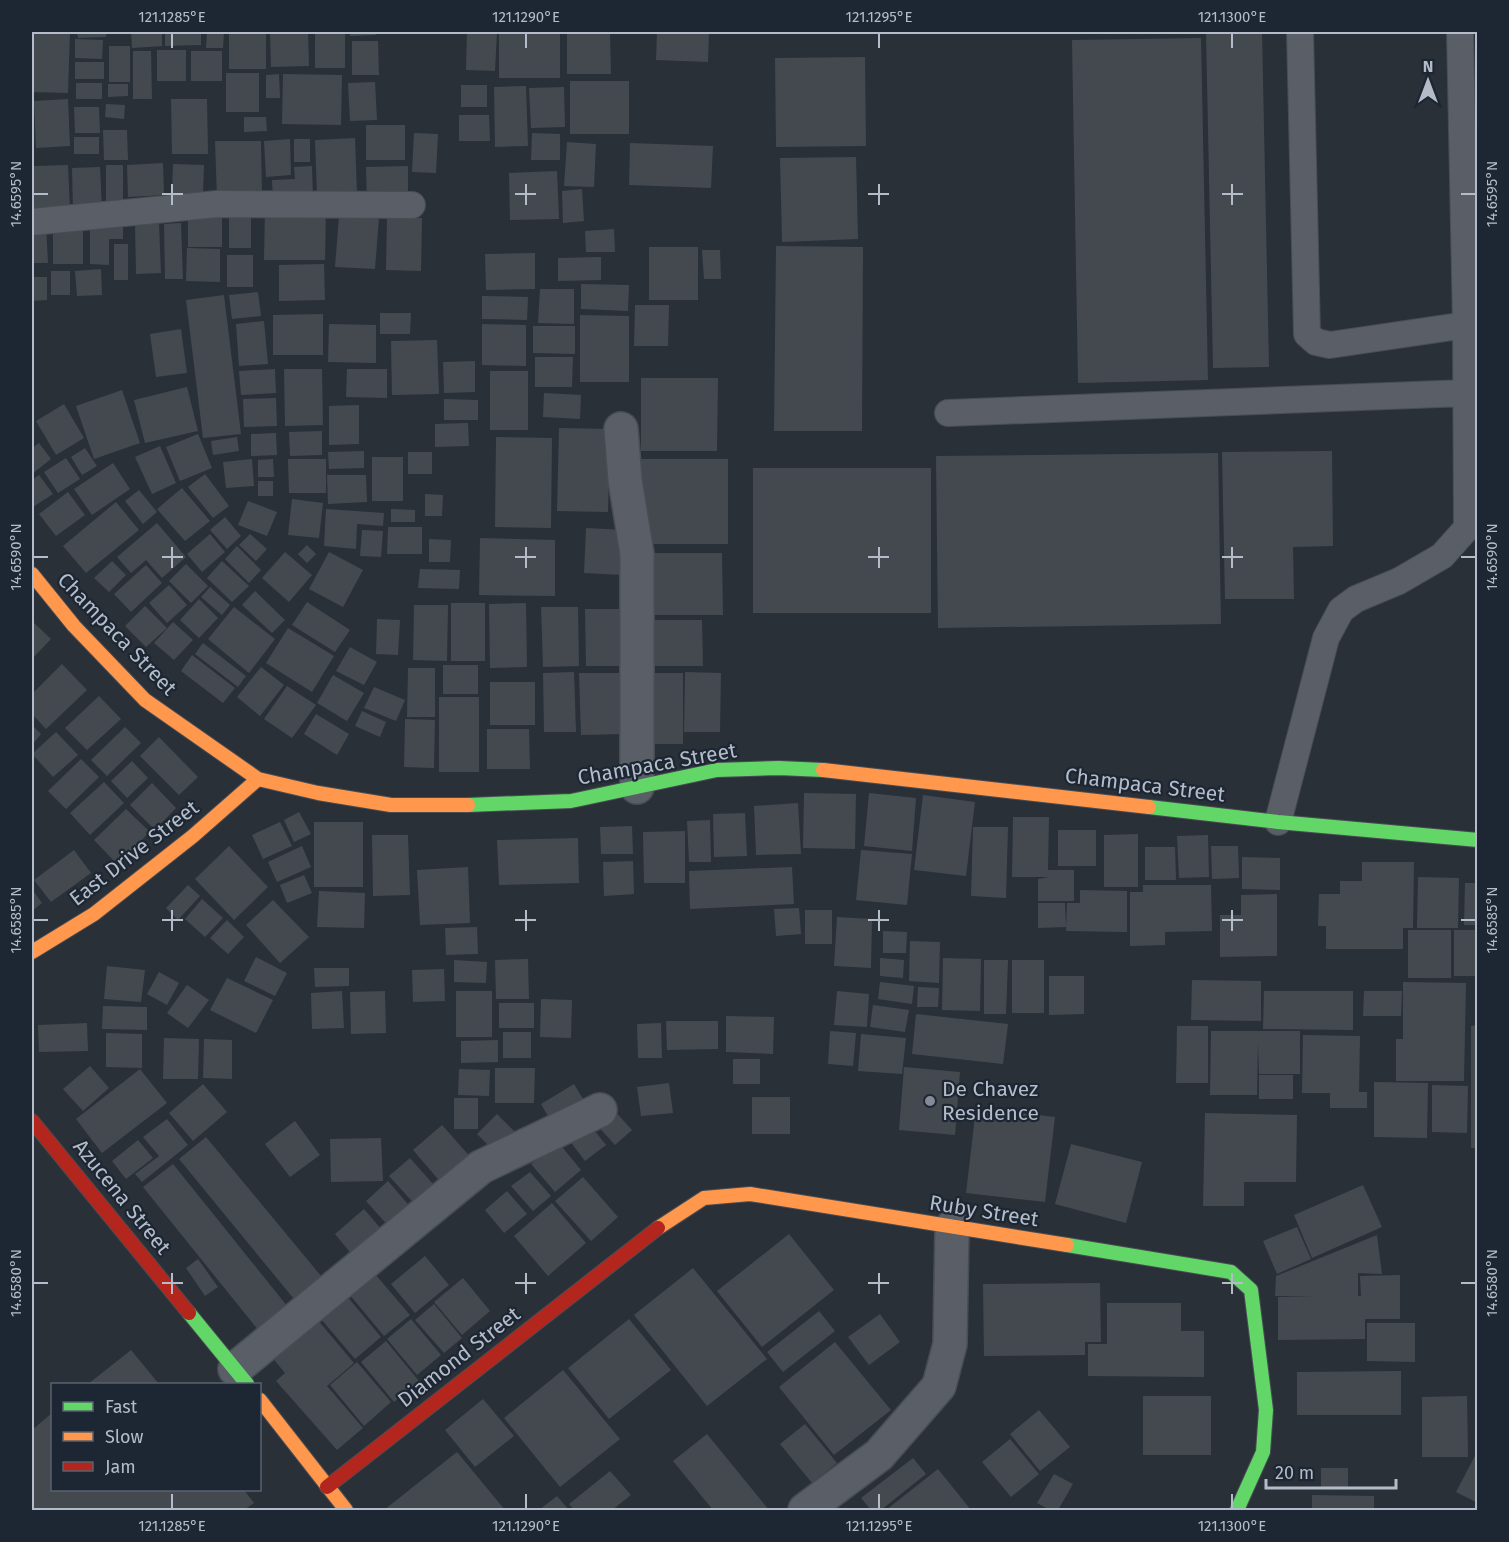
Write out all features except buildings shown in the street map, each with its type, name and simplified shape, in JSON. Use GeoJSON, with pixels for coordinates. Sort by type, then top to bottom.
{"type":"FeatureCollection","features":[{"type":"Feature","properties":{"kind":"street"},"geometry":{"type":"LineString","coordinates":[[621,429],[625,480],[637,554],[637,788]]}},
{"type":"Feature","properties":{"kind":"street","name":"Champaca Street"},"geometry":{"type":"LineString","coordinates":[[32,574],[74,626],[145,700],[258,780],[318,793],[391,805],[571,801],[717,770],[779,768],[829,770],[1278,822],[1478,840]]}},
{"type":"Feature","properties":{"kind":"street","name":"East Drive Street"},"geometry":{"type":"LineString","coordinates":[[32,952],[94,914],[193,836],[258,780]]}},
{"type":"Feature","properties":{"kind":"street"},"geometry":{"type":"LineString","coordinates":[[241,1377],[481,1167],[600,1110]]}},
{"type":"Feature","properties":{"kind":"street","name":"Azucena Street"},"geometry":{"type":"LineString","coordinates":[[32,1121],[241,1377]]}},
{"type":"Feature","properties":{"kind":"street","name":"Ruby Street"},"geometry":{"type":"LineString","coordinates":[[704,1198],[750,1194],[1231,1272],[1251,1290],[1266,1410],[1263,1452],[1237,1510]]}},
{"type":"Feature","properties":{"kind":"street","name":"Diamond Street"},"geometry":{"type":"LineString","coordinates":[[327,1487],[661,1226],[704,1198]]}},
{"type":"Feature","properties":{"kind":"street"},"geometry":{"type":"LineString","coordinates":[[805,1510],[879,1455],[939,1386],[950,1344],[952,1227]]}},
{"type":"Feature","properties":{"kind":"street"},"geometry":{"type":"LineString","coordinates":[[261,1401],[346,1510]]}},
{"type":"Feature","properties":{"kind":"lane"},"geometry":{"type":"LineString","coordinates":[[1300,32],[1307,334],[1316,342],[1330,345],[1466,325]]}},
{"type":"Feature","properties":{"kind":"lane"},"geometry":{"type":"LineString","coordinates":[[1278,822],[1326,638],[1341,610],[1356,599],[1399,581],[1442,556],[1467,528],[1466,325],[1460,32]]}},
{"type":"Feature","properties":{"kind":"lane"},"geometry":{"type":"LineString","coordinates":[[32,222],[218,204],[412,204]]}},
{"type":"Feature","properties":{"kind":"lane"},"geometry":{"type":"LineString","coordinates":[[948,413],[1466,393]]}},
{"type":"Feature","properties":{"kind":"traffic: fast"},"geometry":{"type":"LineString","coordinates":[[468,805],[571,801],[717,770],[779,768],[823,770]]}},
{"type":"Feature","properties":{"kind":"traffic: fast"},"geometry":{"type":"LineString","coordinates":[[1149,807],[1278,822],[1478,840]]}},
{"type":"Feature","properties":{"kind":"traffic: fast"},"geometry":{"type":"LineString","coordinates":[[1067,1245],[1231,1272],[1251,1290],[1266,1410],[1263,1452],[1237,1510]]}},
{"type":"Feature","properties":{"kind":"traffic: fast"},"geometry":{"type":"LineString","coordinates":[[189,1313],[246,1383]]}},
{"type":"Feature","properties":{"kind":"traffic: slow"},"geometry":{"type":"LineString","coordinates":[[32,574],[74,626],[145,700],[258,779],[318,793],[391,805],[468,805]]}},
{"type":"Feature","properties":{"kind":"traffic: slow"},"geometry":{"type":"LineString","coordinates":[[823,770],[1149,807]]}},
{"type":"Feature","properties":{"kind":"traffic: slow"},"geometry":{"type":"LineString","coordinates":[[32,952],[94,914],[193,836],[258,779]]}},
{"type":"Feature","properties":{"kind":"traffic: slow"},"geometry":{"type":"LineString","coordinates":[[658,1228],[704,1198],[750,1194],[1067,1245]]}},
{"type":"Feature","properties":{"kind":"traffic: slow"},"geometry":{"type":"LineString","coordinates":[[261,1401],[346,1510]]}},
{"type":"Feature","properties":{"kind":"traffic: jam"},"geometry":{"type":"LineString","coordinates":[[32,1121],[189,1313]]}},
{"type":"Feature","properties":{"kind":"traffic: jam"},"geometry":{"type":"LineString","coordinates":[[327,1487],[658,1228]]}},
{"type":"Feature","properties":{"kind":"place","name":"De Chavez Residence"},"geometry":{"type":"Point","coordinates":[930,1101]}}]}
